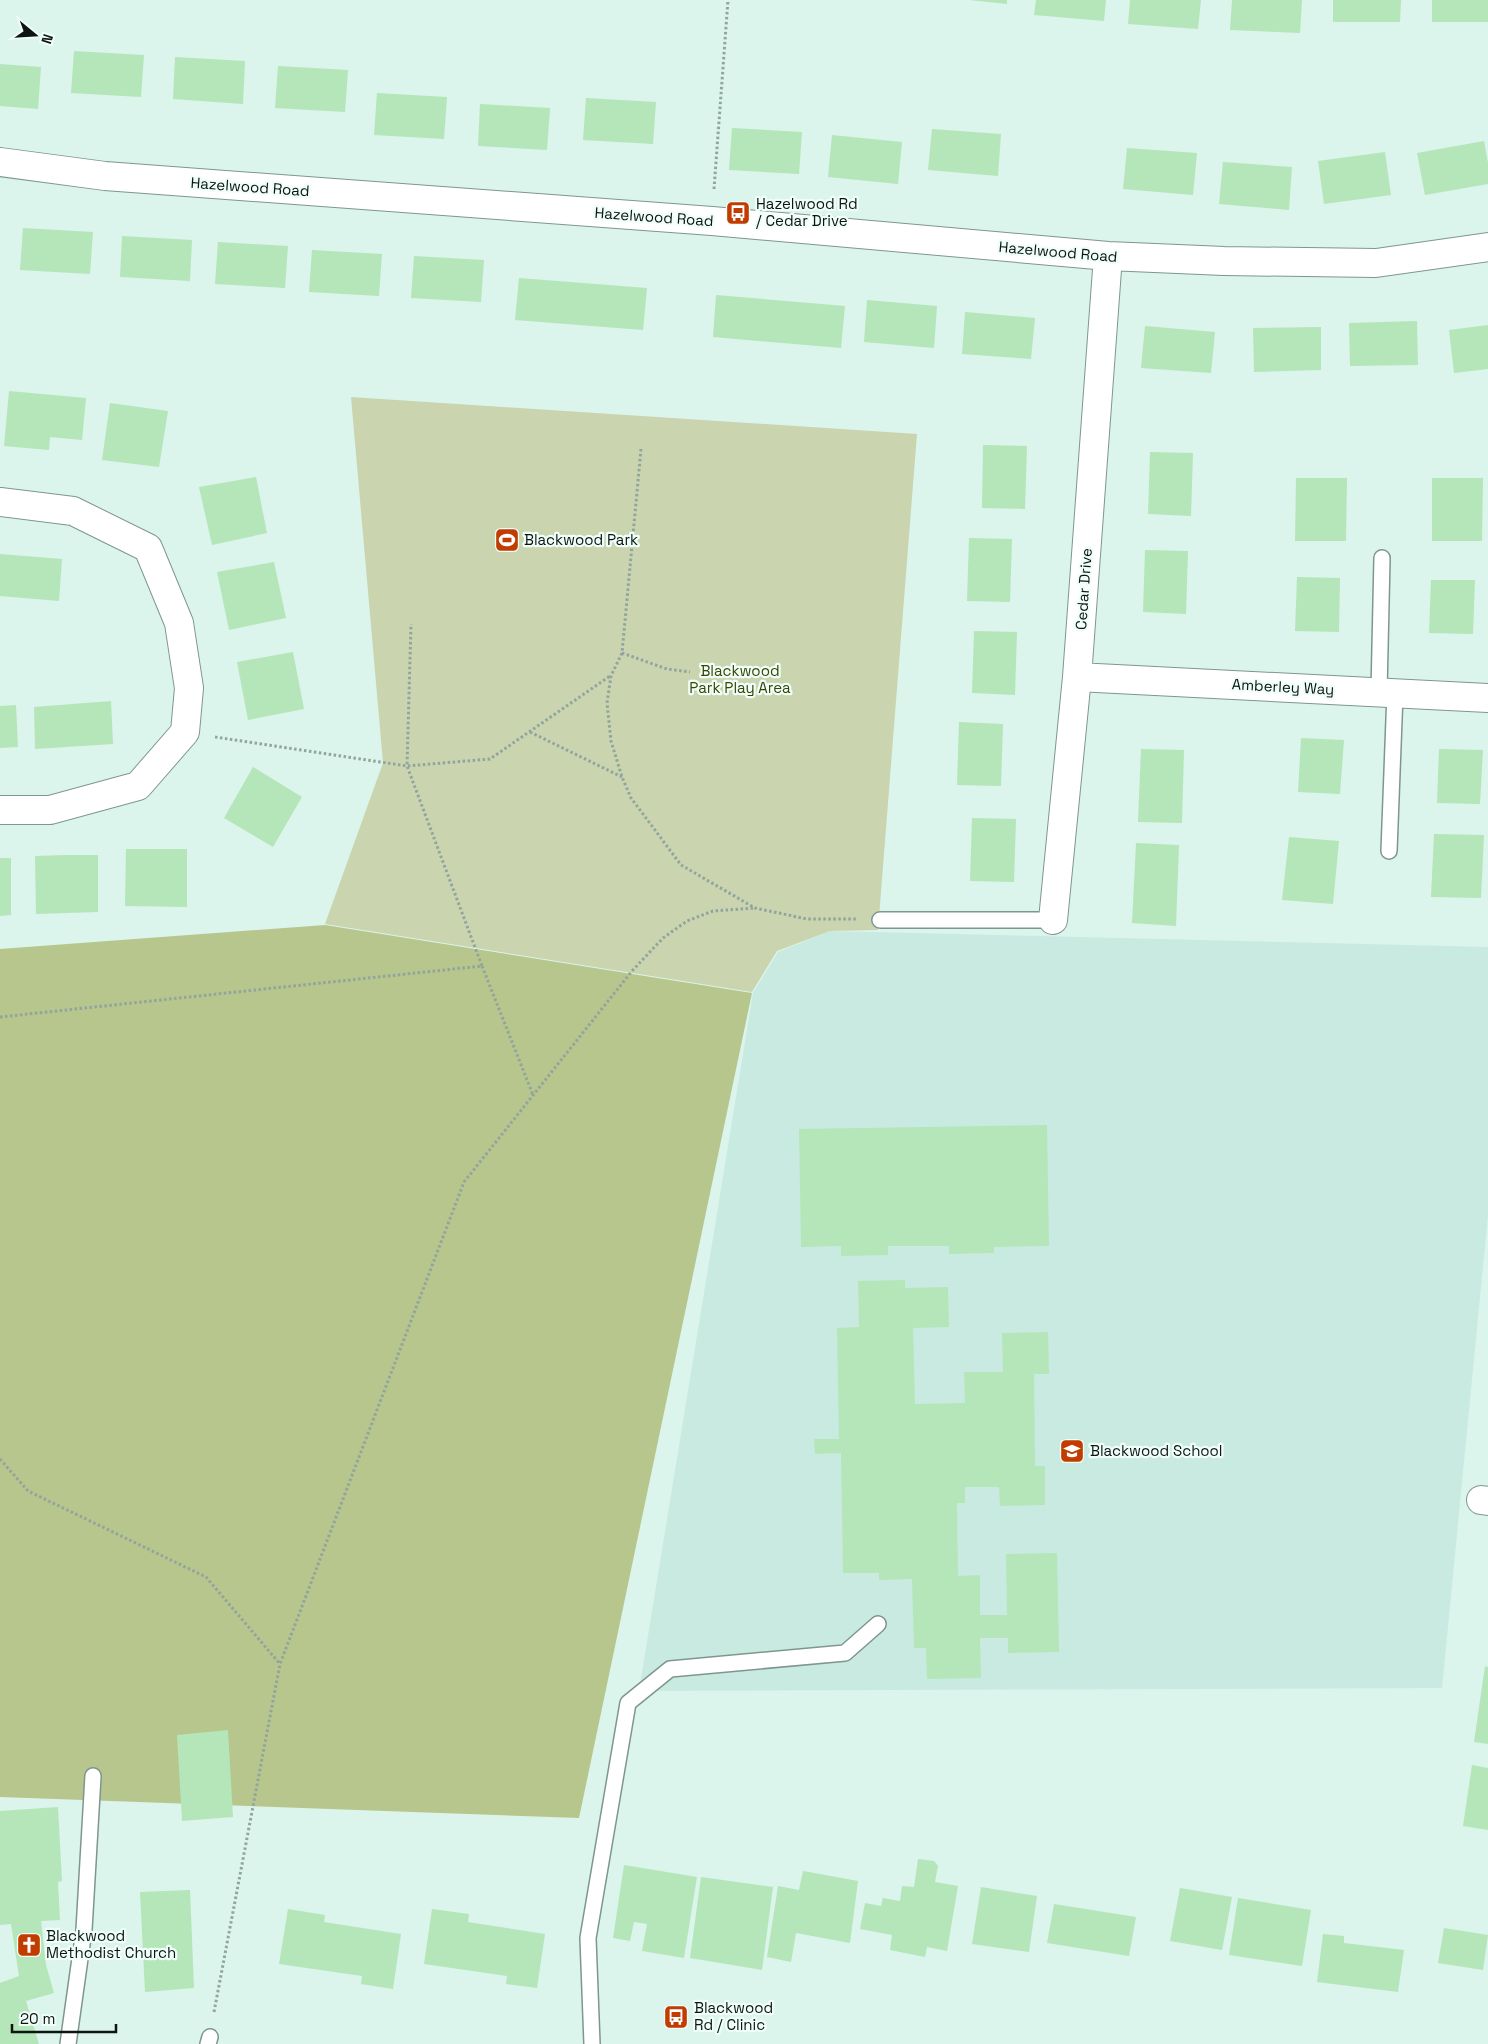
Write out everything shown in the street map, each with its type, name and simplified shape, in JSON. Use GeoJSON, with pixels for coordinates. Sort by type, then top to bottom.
{"type":"FeatureCollection","features":[{"type":"Feature","properties":{"kind":"street","name":"Hazelwood Road"},"geometry":{"type":"LineString","coordinates":[[0,162],[106,176],[712,221],[1108,256],[1224,261],[1376,263],[1488,247]]}},
{"type":"Feature","properties":{"kind":"street","name":"Cedar Drive"},"geometry":{"type":"LineString","coordinates":[[1053,920],[1077,677],[1108,256]]}},
{"type":"Feature","properties":{"kind":"street"},"geometry":{"type":"LineString","coordinates":[[0,502],[73,511],[148,548],[179,623],[189,688],[184,732],[138,786],[50,810],[0,810]]}},
{"type":"Feature","properties":{"kind":"street","name":"Amberley Way"},"geometry":{"type":"LineString","coordinates":[[1077,677],[1488,698]]}},
{"type":"Feature","properties":{"kind":"lane"},"geometry":{"type":"LineString","coordinates":[[1382,558],[1387,693],[1389,851]]}},
{"type":"Feature","properties":{"kind":"lane"},"geometry":{"type":"LineString","coordinates":[[880,920],[1053,920]]}},
{"type":"Feature","properties":{"kind":"lane"},"geometry":{"type":"LineString","coordinates":[[592,2044],[588,1938],[628,1703],[670,1669],[845,1653],[878,1624]]}},
{"type":"Feature","properties":{"kind":"lane"},"geometry":{"type":"LineString","coordinates":[[68,2044],[84,1930],[93,1776]]}},
{"type":"Feature","properties":{"kind":"path"},"geometry":{"type":"LineString","coordinates":[[712,221],[728,0]]}},
{"type":"Feature","properties":{"kind":"path"},"geometry":{"type":"LineString","coordinates":[[641,449],[622,653],[611,676],[607,704],[611,741],[622,777],[631,798],[681,865],[755,908]]}},
{"type":"Feature","properties":{"kind":"path"},"geometry":{"type":"LineString","coordinates":[[411,624],[407,766],[533,1096]]}},
{"type":"Feature","properties":{"kind":"path"},"geometry":{"type":"LineString","coordinates":[[622,653],[667,669],[690,672]]}},
{"type":"Feature","properties":{"kind":"path"},"geometry":{"type":"LineString","coordinates":[[184,732],[407,766],[490,759],[611,676]]}},
{"type":"Feature","properties":{"kind":"path"},"geometry":{"type":"LineString","coordinates":[[529,732],[622,777]]}},
{"type":"Feature","properties":{"kind":"path"},"geometry":{"type":"LineString","coordinates":[[209,2041],[280,1664],[464,1182],[632,972],[664,938],[687,921],[713,911],[755,908],[807,919],[880,920]]}},
{"type":"Feature","properties":{"kind":"path"},"geometry":{"type":"LineString","coordinates":[[0,1016],[482,966]]}},
{"type":"Feature","properties":{"kind":"path"},"geometry":{"type":"LineString","coordinates":[[0,1459],[28,1490],[206,1578],[280,1664]]}},
{"type":"Feature","properties":{"kind":"shaded area","name":"Blackwood School"},"geometry":{"type":"Polygon","coordinates":[[[830,931],[1488,947],[1488,1215],[1442,1688],[639,1691],[753,993],[778,952],[830,931]]]}},
{"type":"Feature","properties":{"kind":"green space","name":"Blackwood Park"},"geometry":{"type":"Polygon","coordinates":[[[351,397],[917,434],[878,930],[830,931],[777,951],[752,992],[325,924],[383,763],[351,397]]]}},
{"type":"Feature","properties":{"kind":"green space"},"geometry":{"type":"Polygon","coordinates":[[[325,925],[752,993],[579,1818],[0,1797],[0,949],[325,925]]]}},
{"type":"Feature","properties":{"kind":"building"},"geometry":{"type":"Polygon","coordinates":[[[969,0],[1007,0],[1007,4],[969,0]]]}},
{"type":"Feature","properties":{"kind":"building"},"geometry":{"type":"Polygon","coordinates":[[[1036,0],[1106,0],[1104,21],[1034,15],[1036,0]]]}},
{"type":"Feature","properties":{"kind":"building"},"geometry":{"type":"Polygon","coordinates":[[[1130,0],[1201,0],[1198,29],[1128,24],[1130,0]]]}},
{"type":"Feature","properties":{"kind":"building"},"geometry":{"type":"Polygon","coordinates":[[[1232,0],[1302,0],[1300,33],[1230,30],[1232,0]]]}},
{"type":"Feature","properties":{"kind":"building"},"geometry":{"type":"Polygon","coordinates":[[[1333,0],[1401,0],[1400,22],[1333,22],[1333,0]]]}},
{"type":"Feature","properties":{"kind":"building"},"geometry":{"type":"Polygon","coordinates":[[[1432,0],[1488,0],[1488,22],[1432,22],[1432,0]]]}},
{"type":"Feature","properties":{"kind":"building"},"geometry":{"type":"Polygon","coordinates":[[[74,51],[144,55],[141,97],[71,93],[74,51]]]}},
{"type":"Feature","properties":{"kind":"building"},"geometry":{"type":"Polygon","coordinates":[[[175,57],[245,61],[243,104],[173,99],[175,57]]]}},
{"type":"Feature","properties":{"kind":"building"},"geometry":{"type":"Polygon","coordinates":[[[0,64],[41,67],[38,109],[0,106],[0,64]]]}},
{"type":"Feature","properties":{"kind":"building"},"geometry":{"type":"Polygon","coordinates":[[[278,66],[348,70],[345,112],[275,108],[278,66]]]}},
{"type":"Feature","properties":{"kind":"building"},"geometry":{"type":"Polygon","coordinates":[[[377,93],[447,97],[444,139],[374,135],[377,93]]]}},
{"type":"Feature","properties":{"kind":"building"},"geometry":{"type":"Polygon","coordinates":[[[586,98],[656,102],[653,144],[583,140],[586,98]]]}},
{"type":"Feature","properties":{"kind":"building"},"geometry":{"type":"Polygon","coordinates":[[[480,104],[550,108],[547,150],[478,146],[480,104]]]}},
{"type":"Feature","properties":{"kind":"building"},"geometry":{"type":"Polygon","coordinates":[[[732,128],[802,132],[799,174],[729,170],[732,128]]]}},
{"type":"Feature","properties":{"kind":"building"},"geometry":{"type":"Polygon","coordinates":[[[932,129],[1001,134],[998,176],[928,170],[932,129]]]}},
{"type":"Feature","properties":{"kind":"building"},"geometry":{"type":"Polygon","coordinates":[[[832,135],[902,142],[898,184],[828,177],[832,135]]]}},
{"type":"Feature","properties":{"kind":"building"},"geometry":{"type":"Polygon","coordinates":[[[1484,141],[1488,163],[1488,184],[1425,195],[1417,153],[1484,141]]]}},
{"type":"Feature","properties":{"kind":"building"},"geometry":{"type":"Polygon","coordinates":[[[1127,148],[1197,153],[1193,195],[1123,189],[1127,148]]]}},
{"type":"Feature","properties":{"kind":"building"},"geometry":{"type":"Polygon","coordinates":[[[1385,152],[1391,195],[1324,204],[1318,161],[1385,152]]]}},
{"type":"Feature","properties":{"kind":"building"},"geometry":{"type":"Polygon","coordinates":[[[1223,162],[1292,167],[1289,210],[1219,204],[1223,162]]]}},
{"type":"Feature","properties":{"kind":"building"},"geometry":{"type":"Polygon","coordinates":[[[23,228],[93,232],[90,274],[20,270],[23,228]]]}},
{"type":"Feature","properties":{"kind":"building"},"geometry":{"type":"Polygon","coordinates":[[[122,236],[192,240],[190,281],[120,277],[122,236]]]}},
{"type":"Feature","properties":{"kind":"building"},"geometry":{"type":"Polygon","coordinates":[[[218,242],[288,246],[285,288],[215,284],[218,242]]]}},
{"type":"Feature","properties":{"kind":"building"},"geometry":{"type":"Polygon","coordinates":[[[312,250],[382,254],[379,296],[309,292],[312,250]]]}},
{"type":"Feature","properties":{"kind":"building"},"geometry":{"type":"Polygon","coordinates":[[[414,256],[484,260],[481,302],[411,298],[414,256]]]}},
{"type":"Feature","properties":{"kind":"building"},"geometry":{"type":"Polygon","coordinates":[[[519,278],[647,288],[643,330],[515,320],[519,278]]]}},
{"type":"Feature","properties":{"kind":"building"},"geometry":{"type":"Polygon","coordinates":[[[716,295],[845,306],[841,348],[713,337],[716,295]]]}},
{"type":"Feature","properties":{"kind":"building"},"geometry":{"type":"Polygon","coordinates":[[[867,300],[937,306],[934,348],[864,342],[867,300]]]}},
{"type":"Feature","properties":{"kind":"building"},"geometry":{"type":"Polygon","coordinates":[[[965,312],[1035,318],[1031,359],[962,354],[965,312]]]}},
{"type":"Feature","properties":{"kind":"building"},"geometry":{"type":"Polygon","coordinates":[[[1417,321],[1418,365],[1350,366],[1349,323],[1417,321]]]}},
{"type":"Feature","properties":{"kind":"building"},"geometry":{"type":"Polygon","coordinates":[[[1488,325],[1488,369],[1454,373],[1449,330],[1488,325]]]}},
{"type":"Feature","properties":{"kind":"building"},"geometry":{"type":"Polygon","coordinates":[[[1145,326],[1215,332],[1211,373],[1141,368],[1145,326]]]}},
{"type":"Feature","properties":{"kind":"building"},"geometry":{"type":"Polygon","coordinates":[[[1321,327],[1321,370],[1254,372],[1253,328],[1321,327]]]}},
{"type":"Feature","properties":{"kind":"building"},"geometry":{"type":"Polygon","coordinates":[[[9,391],[86,398],[82,440],[50,437],[49,450],[4,446],[9,391]]]}},
{"type":"Feature","properties":{"kind":"building"},"geometry":{"type":"Polygon","coordinates":[[[110,403],[168,411],[159,467],[102,460],[110,403]]]}},
{"type":"Feature","properties":{"kind":"building"},"geometry":{"type":"Polygon","coordinates":[[[983,445],[1027,446],[1025,509],[982,508],[983,445]]]}},
{"type":"Feature","properties":{"kind":"building"},"geometry":{"type":"Polygon","coordinates":[[[1150,452],[1193,453],[1191,516],[1148,514],[1150,452]]]}},
{"type":"Feature","properties":{"kind":"building"},"geometry":{"type":"Polygon","coordinates":[[[256,477],[267,533],[212,545],[199,487],[256,477]]]}},
{"type":"Feature","properties":{"kind":"building"},"geometry":{"type":"Polygon","coordinates":[[[1296,478],[1347,478],[1346,541],[1295,541],[1296,478]]]}},
{"type":"Feature","properties":{"kind":"building"},"geometry":{"type":"Polygon","coordinates":[[[1432,478],[1483,478],[1482,541],[1432,541],[1432,478]]]}},
{"type":"Feature","properties":{"kind":"building"},"geometry":{"type":"Polygon","coordinates":[[[969,538],[1012,539],[1010,602],[967,601],[969,538]]]}},
{"type":"Feature","properties":{"kind":"building"},"geometry":{"type":"Polygon","coordinates":[[[1145,550],[1188,551],[1186,614],[1143,612],[1145,550]]]}},
{"type":"Feature","properties":{"kind":"building"},"geometry":{"type":"Polygon","coordinates":[[[0,554],[62,559],[59,601],[0,596],[0,554]]]}},
{"type":"Feature","properties":{"kind":"building"},"geometry":{"type":"Polygon","coordinates":[[[274,562],[286,618],[229,630],[217,572],[274,562]]]}},
{"type":"Feature","properties":{"kind":"building"},"geometry":{"type":"Polygon","coordinates":[[[1297,577],[1340,578],[1339,632],[1295,631],[1297,577]]]}},
{"type":"Feature","properties":{"kind":"building"},"geometry":{"type":"Polygon","coordinates":[[[1431,580],[1475,580],[1473,634],[1429,633],[1431,580]]]}},
{"type":"Feature","properties":{"kind":"building"},"geometry":{"type":"Polygon","coordinates":[[[974,631],[1017,632],[1015,695],[972,693],[974,631]]]}},
{"type":"Feature","properties":{"kind":"building"},"geometry":{"type":"Polygon","coordinates":[[[293,652],[304,709],[248,720],[237,662],[293,652]]]}},
{"type":"Feature","properties":{"kind":"building"},"geometry":{"type":"Polygon","coordinates":[[[111,701],[113,744],[35,749],[34,707],[111,701]]]}},
{"type":"Feature","properties":{"kind":"building"},"geometry":{"type":"Polygon","coordinates":[[[16,705],[18,747],[0,748],[0,706],[16,705]]]}},
{"type":"Feature","properties":{"kind":"building"},"geometry":{"type":"Polygon","coordinates":[[[959,722],[1003,724],[1001,786],[957,785],[959,722]]]}},
{"type":"Feature","properties":{"kind":"building"},"geometry":{"type":"Polygon","coordinates":[[[1301,738],[1344,740],[1340,794],[1298,792],[1301,738]]]}},
{"type":"Feature","properties":{"kind":"building"},"geometry":{"type":"Polygon","coordinates":[[[1141,749],[1184,750],[1182,823],[1138,822],[1141,749]]]}},
{"type":"Feature","properties":{"kind":"building"},"geometry":{"type":"Polygon","coordinates":[[[1439,749],[1483,750],[1480,804],[1437,803],[1439,749]]]}},
{"type":"Feature","properties":{"kind":"building"},"geometry":{"type":"Polygon","coordinates":[[[253,767],[302,797],[273,847],[224,818],[253,767]]]}},
{"type":"Feature","properties":{"kind":"building"},"geometry":{"type":"Polygon","coordinates":[[[972,818],[1016,819],[1014,882],[970,881],[972,818]]]}},
{"type":"Feature","properties":{"kind":"building"},"geometry":{"type":"Polygon","coordinates":[[[1434,834],[1484,835],[1481,898],[1431,897],[1434,834]]]}},
{"type":"Feature","properties":{"kind":"building"},"geometry":{"type":"Polygon","coordinates":[[[1289,837],[1339,841],[1333,904],[1282,900],[1289,837]]]}},
{"type":"Feature","properties":{"kind":"building"},"geometry":{"type":"Polygon","coordinates":[[[1136,843],[1179,845],[1176,926],[1132,923],[1136,843]]]}},
{"type":"Feature","properties":{"kind":"building"},"geometry":{"type":"Polygon","coordinates":[[[126,849],[187,849],[187,907],[125,906],[126,849]]]}},
{"type":"Feature","properties":{"kind":"building"},"geometry":{"type":"Polygon","coordinates":[[[98,855],[98,912],[36,914],[35,856],[98,855]]]}},
{"type":"Feature","properties":{"kind":"building"},"geometry":{"type":"Polygon","coordinates":[[[0,858],[11,858],[11,915],[0,916],[0,858]]]}},
{"type":"Feature","properties":{"kind":"building"},"geometry":{"type":"Polygon","coordinates":[[[1047,1125],[1049,1246],[994,1247],[994,1253],[949,1254],[949,1246],[888,1246],[888,1255],[841,1256],[841,1246],[801,1247],[799,1129],[1047,1125]]]}},
{"type":"Feature","properties":{"kind":"building"},"geometry":{"type":"Polygon","coordinates":[[[905,1280],[905,1288],[948,1287],[949,1327],[913,1328],[915,1404],[965,1403],[964,1372],[1003,1372],[1002,1333],[1048,1332],[1049,1374],[1034,1374],[1035,1466],[1045,1466],[1045,1505],[1000,1506],[999,1487],[965,1487],[965,1503],[957,1503],[958,1576],[980,1575],[980,1615],[1007,1615],[1006,1554],[1057,1553],[1059,1652],[1008,1653],[1008,1638],[980,1638],[981,1678],[927,1679],[926,1648],[914,1648],[912,1579],[879,1580],[879,1573],[843,1573],[841,1453],[815,1454],[814,1439],[839,1439],[837,1328],[859,1327],[858,1281],[905,1280]]]}},
{"type":"Feature","properties":{"kind":"building"},"geometry":{"type":"Polygon","coordinates":[[[1485,1666],[1488,1667],[1488,1744],[1474,1742],[1485,1666]]]}},
{"type":"Feature","properties":{"kind":"building"},"geometry":{"type":"Polygon","coordinates":[[[228,1730],[233,1817],[182,1821],[177,1735],[228,1730]]]}},
{"type":"Feature","properties":{"kind":"building"},"geometry":{"type":"Polygon","coordinates":[[[1472,1765],[1488,1768],[1488,1830],[1463,1826],[1472,1765]]]}},
{"type":"Feature","properties":{"kind":"building","name":"Blackwood Methodist Church"},"geometry":{"type":"Polygon","coordinates":[[[58,1807],[62,1881],[58,1882],[60,1920],[41,1921],[46,1965],[54,1993],[26,2001],[39,2044],[0,2044],[0,1983],[19,1976],[11,1924],[0,1925],[0,1811],[58,1807]]]}},
{"type":"Feature","properties":{"kind":"building"},"geometry":{"type":"Polygon","coordinates":[[[918,1859],[934,1861],[938,1866],[935,1882],[958,1886],[947,1951],[927,1947],[925,1957],[890,1950],[892,1935],[860,1929],[865,1903],[881,1906],[883,1898],[900,1901],[902,1886],[914,1887],[918,1859]]]}},
{"type":"Feature","properties":{"kind":"building"},"geometry":{"type":"Polygon","coordinates":[[[624,1865],[697,1877],[684,1958],[642,1951],[647,1924],[634,1922],[630,1941],[613,1938],[624,1865]]]}},
{"type":"Feature","properties":{"kind":"building"},"geometry":{"type":"Polygon","coordinates":[[[803,1871],[858,1881],[850,1943],[796,1933],[791,1962],[767,1957],[778,1886],[799,1890],[803,1871]]]}},
{"type":"Feature","properties":{"kind":"building"},"geometry":{"type":"Polygon","coordinates":[[[701,1877],[773,1887],[762,1970],[690,1958],[701,1877]]]}},
{"type":"Feature","properties":{"kind":"building"},"geometry":{"type":"Polygon","coordinates":[[[981,1887],[1037,1896],[1029,1952],[972,1944],[981,1887]]]}},
{"type":"Feature","properties":{"kind":"building"},"geometry":{"type":"Polygon","coordinates":[[[1180,1888],[1232,1897],[1222,1950],[1170,1941],[1180,1888]]]}},
{"type":"Feature","properties":{"kind":"building"},"geometry":{"type":"Polygon","coordinates":[[[190,1890],[194,1988],[145,1992],[140,1892],[190,1890]]]}},
{"type":"Feature","properties":{"kind":"building"},"geometry":{"type":"Polygon","coordinates":[[[1238,1898],[1311,1910],[1302,1966],[1229,1955],[1238,1898]]]}},
{"type":"Feature","properties":{"kind":"building"},"geometry":{"type":"Polygon","coordinates":[[[1054,1904],[1136,1917],[1129,1956],[1047,1943],[1054,1904]]]}},
{"type":"Feature","properties":{"kind":"building"},"geometry":{"type":"Polygon","coordinates":[[[288,1909],[325,1915],[324,1922],[401,1934],[393,1989],[361,1984],[362,1976],[279,1964],[288,1909]]]}},
{"type":"Feature","properties":{"kind":"building"},"geometry":{"type":"Polygon","coordinates":[[[432,1909],[469,1914],[468,1922],[545,1934],[537,1988],[506,1984],[507,1976],[424,1964],[432,1909]]]}},
{"type":"Feature","properties":{"kind":"building"},"geometry":{"type":"Polygon","coordinates":[[[1444,1928],[1488,1935],[1483,1970],[1438,1963],[1444,1928]]]}},
{"type":"Feature","properties":{"kind":"building"},"geometry":{"type":"Polygon","coordinates":[[[1323,1934],[1344,1936],[1344,1943],[1404,1950],[1398,1992],[1317,1982],[1323,1934]]]}},
{"type":"Feature","properties":{"kind":"place","name":"Hazelwood Rd / Cedar Drive"},"geometry":{"type":"Point","coordinates":[738,213]}},
{"type":"Feature","properties":{"kind":"place","name":"Blackwood Park"},"geometry":{"type":"Point","coordinates":[507,540]}},
{"type":"Feature","properties":{"kind":"place","name":"Blackwood School"},"geometry":{"type":"Point","coordinates":[1072,1451]}},
{"type":"Feature","properties":{"kind":"place","name":"Blackwood Methodist Church"},"geometry":{"type":"Point","coordinates":[29,1945]}},
{"type":"Feature","properties":{"kind":"place","name":"Blackwood Rd / Clinic"},"geometry":{"type":"Point","coordinates":[676,2017]}},
{"type":"Feature","properties":{"kind":"park label","name":"Blackwood Park Play Area"},"geometry":{"type":"Point","coordinates":[740,680]}}]}
